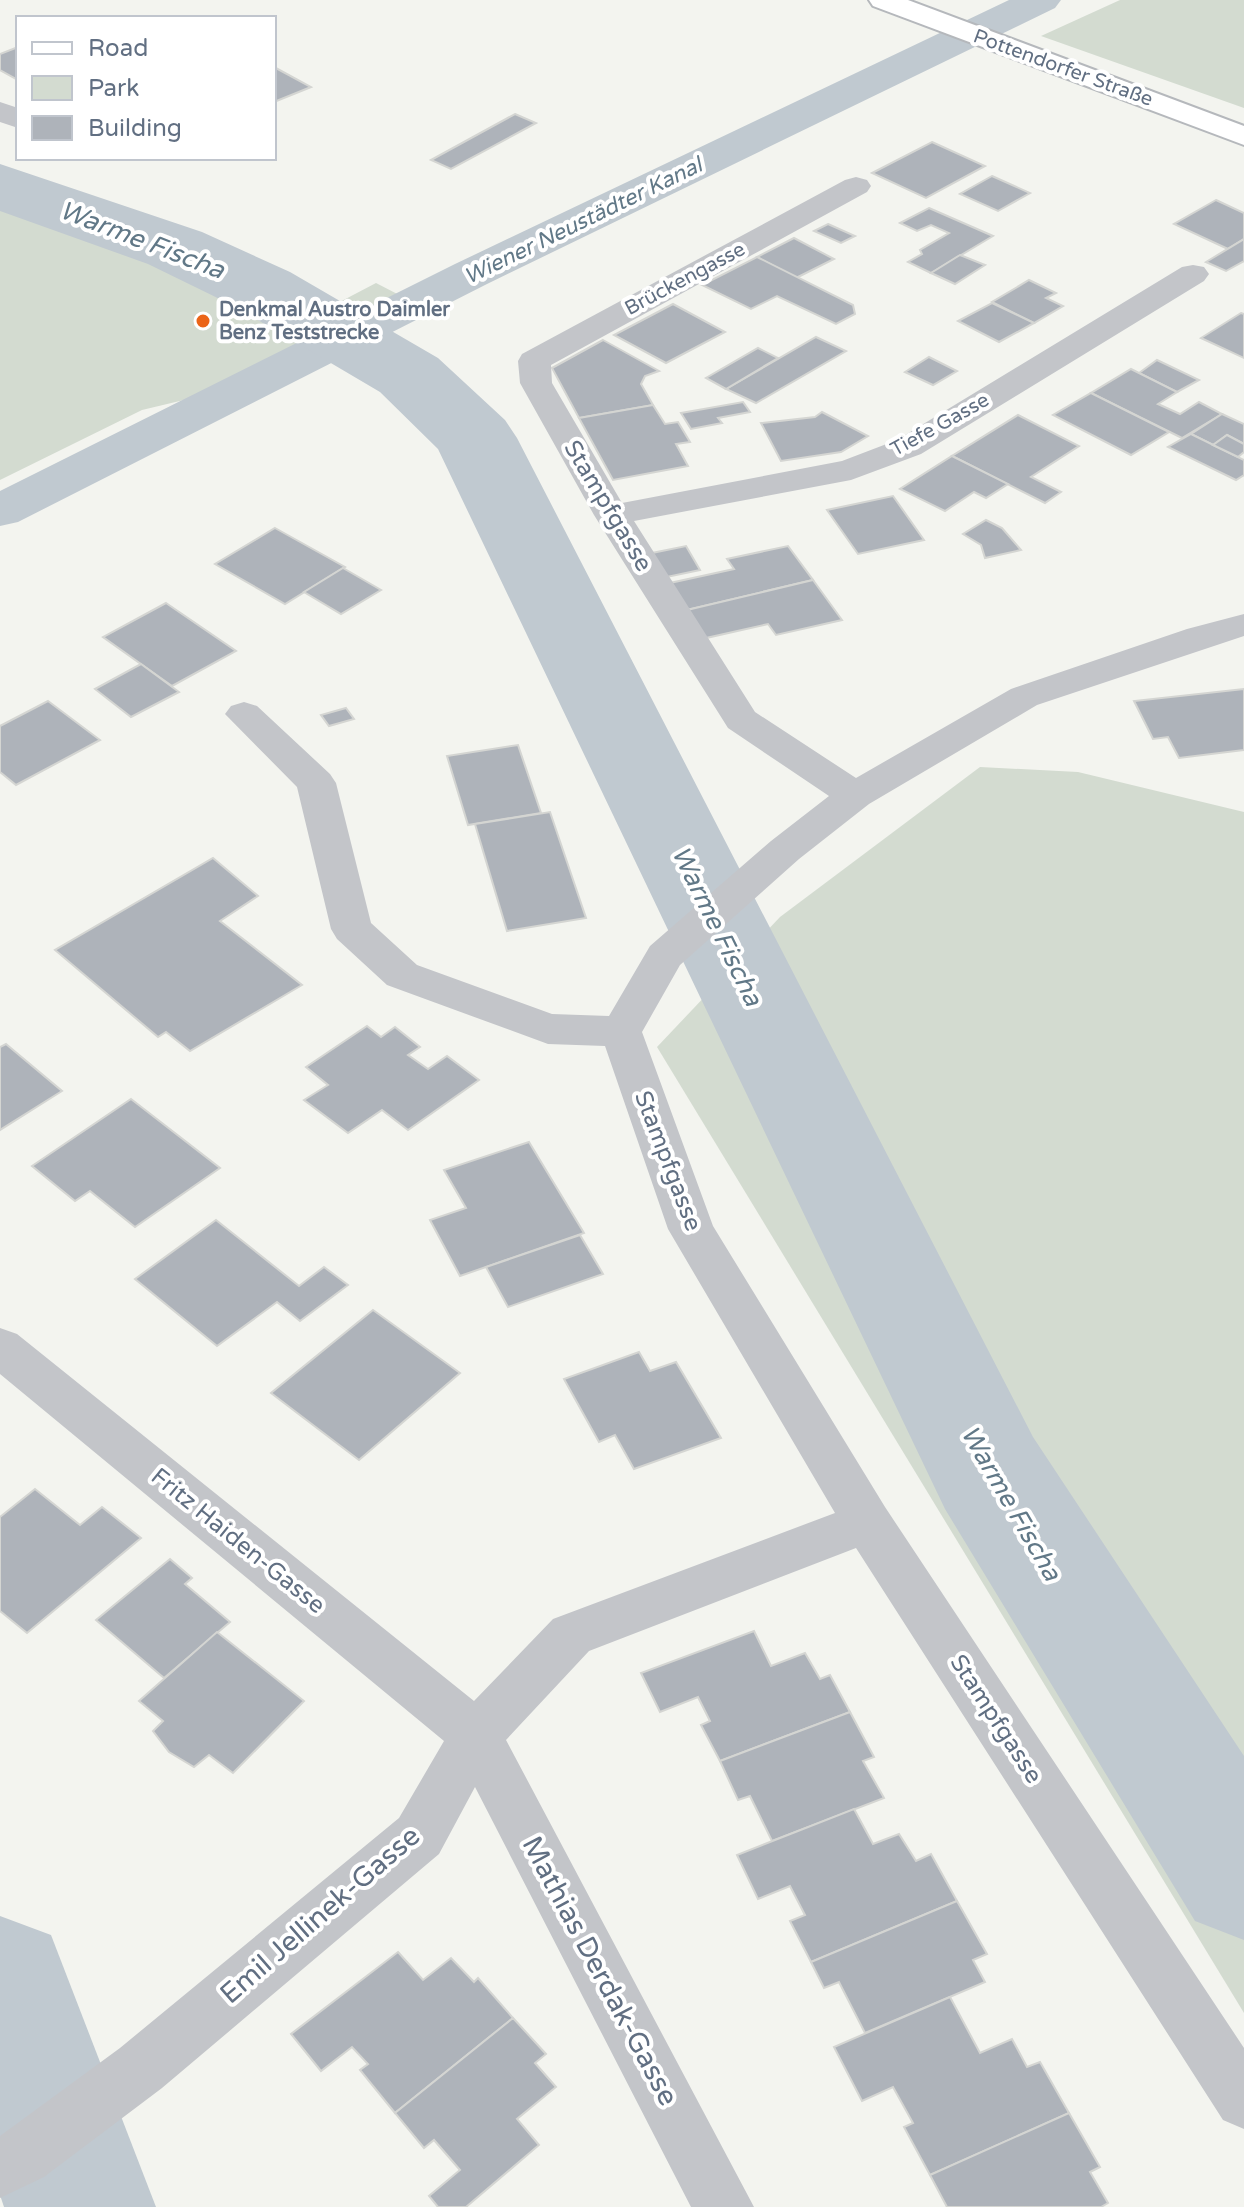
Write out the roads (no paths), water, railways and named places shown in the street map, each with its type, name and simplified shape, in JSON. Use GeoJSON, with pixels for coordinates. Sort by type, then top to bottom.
{"type":"FeatureCollection","features":[{"type":"Feature","properties":{"kind":"main road","name":"Pottendorfer Straße"},"geometry":{"type":"LineString","coordinates":[[883,0],[1244,136]]}},
{"type":"Feature","properties":{"kind":"street","name":"Brückengasse"},"geometry":{"type":"LineString","coordinates":[[536,383],[534,361],[856,186]]}},
{"type":"Feature","properties":{"kind":"street","name":"Tiefe Gasse"},"geometry":{"type":"LineString","coordinates":[[612,515],[851,470],[909,447],[1193,274]]}},
{"type":"Feature","properties":{"kind":"street","name":"Stampfgasse"},"geometry":{"type":"LineString","coordinates":[[536,383],[612,515],[741,720],[855,795]]}},
{"type":"Feature","properties":{"kind":"street"},"geometry":{"type":"LineString","coordinates":[[244,714],[316,783],[352,929],[402,975],[548,1029],[621,1032],[665,956],[785,850],[855,795],[1024,697],[1244,625]]}},
{"type":"Feature","properties":{"kind":"street","name":"Stampfgasse"},"geometry":{"type":"LineString","coordinates":[[621,1032],[691,1229],[867,1522],[1244,2100]]}},
{"type":"Feature","properties":{"kind":"street","name":"Fritz Haiden-Gasse"},"geometry":{"type":"LineString","coordinates":[[0,1347],[476,1735]]}},
{"type":"Feature","properties":{"kind":"street","name":"Emil Jellinek-Gasse"},"geometry":{"type":"LineString","coordinates":[[11,2162],[141,2068],[419,1836],[476,1735],[571,1635],[867,1522]]}},
{"type":"Feature","properties":{"kind":"street","name":"Mathias Derdak-Gasse"},"geometry":{"type":"LineString","coordinates":[[476,1735],[724,2207]]}},
{"type":"Feature","properties":{"kind":"waterway","name":"Wiener Neustädter Kanal"},"geometry":{"type":"LineString","coordinates":[[0,511],[471,274],[1041,0]]}},
{"type":"Feature","properties":{"kind":"waterway","name":"Warme Fischa"},"geometry":{"type":"LineString","coordinates":[[0,186],[175,248],[262,289],[409,375],[475,438],[989,1473],[1244,1876]]}},
{"type":"Feature","properties":{"kind":"waterway"},"geometry":{"type":"LineString","coordinates":[[0,1983],[80,2207]]}},
{"type":"Feature","properties":{"kind":"place","name":"Denkmal Austro Daimler Benz Teststrecke"},"geometry":{"type":"Point","coordinates":[203,321]}}]}
